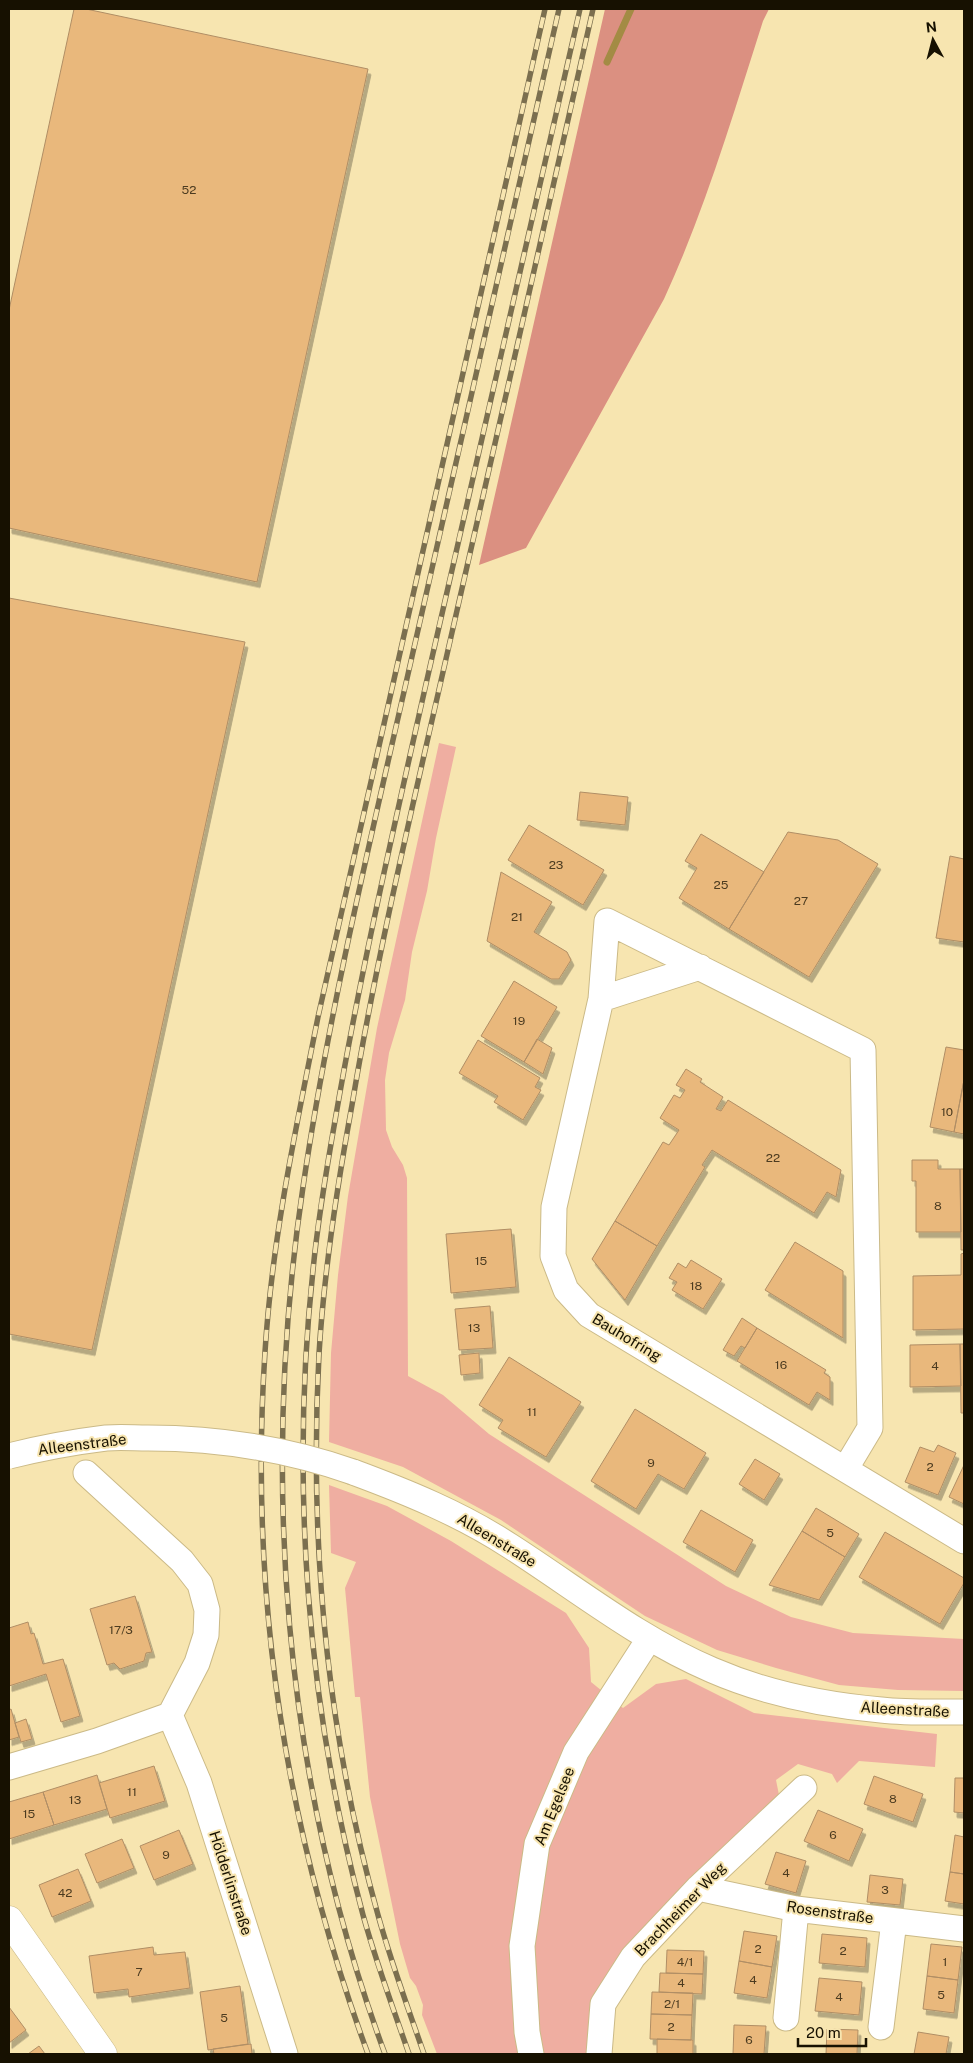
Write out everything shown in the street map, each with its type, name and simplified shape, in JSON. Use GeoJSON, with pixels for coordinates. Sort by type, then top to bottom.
{"type":"FeatureCollection","features":[{"type":"Feature","properties":{"kind":"main road"},"geometry":{"type":"LineString","coordinates":[[9,1920],[103,2054]]}},
{"type":"Feature","properties":{"kind":"street","name":"Bauhofring"},"geometry":{"type":"LineString","coordinates":[[846,1468],[870,1428],[863,1050],[607,921],[601,999],[554,1207],[553,1256],[566,1290],[589,1314],[964,1541]]}},
{"type":"Feature","properties":{"kind":"street"},"geometry":{"type":"LineString","coordinates":[[601,999],[700,968]]}},
{"type":"Feature","properties":{"kind":"street","name":"Alleenstraße"},"geometry":{"type":"LineString","coordinates":[[9,1456],[48,1446],[108,1438],[164,1438],[230,1442],[286,1452],[353,1472],[403,1490],[450,1511],[508,1545],[649,1639],[712,1670],[760,1688],[811,1700],[882,1710],[964,1712]]}},
{"type":"Feature","properties":{"kind":"street"},"geometry":{"type":"LineString","coordinates":[[9,1767],[97,1741],[170,1715],[197,1663],[206,1635],[208,1610],[200,1584],[182,1561],[86,1473]]}},
{"type":"Feature","properties":{"kind":"street","name":"Am Egelsee"},"geometry":{"type":"LineString","coordinates":[[531,2054],[527,2032],[522,1946],[537,1844],[576,1752],[649,1639]]}},
{"type":"Feature","properties":{"kind":"street","name":"Hölderlinstraße"},"geometry":{"type":"LineString","coordinates":[[170,1715],[199,1784],[285,2054]]}},
{"type":"Feature","properties":{"kind":"street","name":"Brachheimer Weg"},"geometry":{"type":"LineString","coordinates":[[600,2054],[603,2004],[633,1957],[698,1888],[804,1788]]}},
{"type":"Feature","properties":{"kind":"street","name":"Rosenstraße"},"geometry":{"type":"LineString","coordinates":[[698,1888],[796,1909],[964,1929]]}},
{"type":"Feature","properties":{"kind":"street"},"geometry":{"type":"LineString","coordinates":[[786,2018],[796,1909]]}},
{"type":"Feature","properties":{"kind":"street"},"geometry":{"type":"LineString","coordinates":[[881,2027],[894,1921]]}},
{"type":"Feature","properties":{"kind":"shaded area"},"geometry":{"type":"Polygon","coordinates":[[[605,9],[769,9],[763,21],[693,231],[664,299],[526,548],[479,565],[605,9]]]}},
{"type":"Feature","properties":{"kind":"shaded area"},"geometry":{"type":"Polygon","coordinates":[[[439,743],[456,747],[436,838],[427,891],[412,952],[405,1000],[389,1053],[385,1080],[386,1130],[392,1147],[403,1165],[407,1178],[408,1376],[443,1395],[489,1434],[726,1586],[791,1617],[853,1633],[964,1639],[964,1691],[898,1690],[839,1685],[717,1650],[645,1616],[501,1520],[403,1467],[329,1442],[331,1353],[348,1196],[377,1028],[439,743]]]}},
{"type":"Feature","properties":{"kind":"shaded area"},"geometry":{"type":"Polygon","coordinates":[[[329,1485],[387,1506],[451,1541],[566,1613],[589,1648],[591,1682],[623,1708],[656,1684],[686,1679],[754,1713],[937,1734],[935,1767],[859,1761],[837,1783],[832,1774],[798,1764],[776,1780],[780,1800],[615,1965],[593,2054],[437,2054],[422,2015],[423,2005],[416,1986],[410,1978],[400,1944],[370,1797],[360,1697],[355,1697],[345,1588],[356,1562],[331,1553],[329,1485]]]}},
{"type":"Feature","properties":{"kind":"building"},"geometry":{"type":"Polygon","coordinates":[[[74,9],[86,9],[368,69],[257,582],[9,528],[9,310],[74,9]]]}},
{"type":"Feature","properties":{"kind":"building"},"geometry":{"type":"Polygon","coordinates":[[[9,598],[245,642],[92,1350],[9,1334],[9,598]]]}},
{"type":"Feature","properties":{"kind":"building"},"geometry":{"type":"Polygon","coordinates":[[[580,792],[628,797],[625,825],[577,820],[580,792]]]}},
{"type":"Feature","properties":{"kind":"building"},"geometry":{"type":"Polygon","coordinates":[[[529,825],[604,870],[583,905],[508,860],[529,825]]]}},
{"type":"Feature","properties":{"kind":"building"},"geometry":{"type":"Polygon","coordinates":[[[788,832],[838,840],[878,864],[809,977],[729,929],[788,832]]]}},
{"type":"Feature","properties":{"kind":"building"},"geometry":{"type":"Polygon","coordinates":[[[701,834],[764,872],[729,929],[679,898],[697,868],[685,861],[701,834]]]}},
{"type":"Feature","properties":{"kind":"building"},"geometry":{"type":"Polygon","coordinates":[[[950,856],[964,859],[964,942],[936,938],[950,856]]]}},
{"type":"Feature","properties":{"kind":"building"},"geometry":{"type":"Polygon","coordinates":[[[501,872],[552,902],[534,932],[567,952],[571,960],[559,979],[551,979],[487,941],[501,872]]]}},
{"type":"Feature","properties":{"kind":"building"},"geometry":{"type":"Polygon","coordinates":[[[514,981],[557,1007],[524,1062],[481,1036],[514,981]]]}},
{"type":"Feature","properties":{"kind":"building"},"geometry":{"type":"Polygon","coordinates":[[[537,1039],[552,1048],[543,1074],[524,1062],[537,1039]]]}},
{"type":"Feature","properties":{"kind":"building"},"geometry":{"type":"Polygon","coordinates":[[[478,1040],[540,1078],[535,1087],[541,1090],[523,1120],[494,1102],[498,1096],[459,1073],[478,1040]]]}},
{"type":"Feature","properties":{"kind":"building"},"geometry":{"type":"Polygon","coordinates":[[[946,1047],[964,1050],[964,1080],[954,1132],[930,1127],[946,1047]]]}},
{"type":"Feature","properties":{"kind":"building"},"geometry":{"type":"Polygon","coordinates":[[[686,1069],[702,1079],[700,1082],[723,1097],[716,1109],[721,1111],[728,1100],[841,1170],[836,1197],[827,1192],[814,1213],[712,1150],[702,1165],[705,1167],[657,1246],[615,1221],[663,1142],[669,1145],[679,1130],[660,1118],[674,1095],[680,1098],[685,1090],[676,1085],[686,1069]]]}},
{"type":"Feature","properties":{"kind":"building"},"geometry":{"type":"Polygon","coordinates":[[[964,1080],[964,1134],[954,1132],[964,1080]]]}},
{"type":"Feature","properties":{"kind":"building"},"geometry":{"type":"Polygon","coordinates":[[[912,1160],[938,1160],[938,1169],[960,1169],[961,1232],[916,1232],[916,1181],[912,1181],[912,1160]]]}},
{"type":"Feature","properties":{"kind":"building"},"geometry":{"type":"Polygon","coordinates":[[[960,1169],[964,1169],[964,1250],[961,1250],[960,1169]]]}},
{"type":"Feature","properties":{"kind":"building"},"geometry":{"type":"Polygon","coordinates":[[[615,1221],[657,1246],[625,1300],[592,1259],[615,1221]]]}},
{"type":"Feature","properties":{"kind":"building"},"geometry":{"type":"Polygon","coordinates":[[[511,1229],[516,1287],[451,1293],[446,1234],[511,1229]]]}},
{"type":"Feature","properties":{"kind":"building"},"geometry":{"type":"Polygon","coordinates":[[[795,1242],[843,1271],[843,1338],[765,1290],[795,1242]]]}},
{"type":"Feature","properties":{"kind":"building"},"geometry":{"type":"Polygon","coordinates":[[[964,1253],[964,1329],[913,1330],[913,1276],[961,1275],[961,1254],[964,1253]]]}},
{"type":"Feature","properties":{"kind":"building"},"geometry":{"type":"Polygon","coordinates":[[[691,1260],[722,1279],[703,1309],[672,1290],[677,1282],[669,1278],[678,1263],[686,1268],[691,1260]]]}},
{"type":"Feature","properties":{"kind":"building"},"geometry":{"type":"Polygon","coordinates":[[[490,1306],[493,1348],[459,1350],[455,1309],[490,1306]]]}},
{"type":"Feature","properties":{"kind":"building"},"geometry":{"type":"Polygon","coordinates":[[[742,1318],[757,1328],[745,1348],[741,1346],[734,1356],[723,1350],[742,1318]]]}},
{"type":"Feature","properties":{"kind":"building"},"geometry":{"type":"Polygon","coordinates":[[[757,1328],[826,1370],[824,1373],[830,1377],[830,1400],[817,1392],[809,1405],[737,1361],[757,1328]]]}},
{"type":"Feature","properties":{"kind":"building"},"geometry":{"type":"Polygon","coordinates":[[[960,1344],[961,1386],[910,1387],[910,1345],[960,1344]]]}},
{"type":"Feature","properties":{"kind":"building"},"geometry":{"type":"Polygon","coordinates":[[[960,1344],[964,1344],[964,1413],[961,1413],[960,1344]]]}},
{"type":"Feature","properties":{"kind":"building"},"geometry":{"type":"Polygon","coordinates":[[[479,1353],[480,1373],[461,1375],[459,1355],[479,1353]]]}},
{"type":"Feature","properties":{"kind":"building"},"geometry":{"type":"Polygon","coordinates":[[[509,1357],[581,1402],[546,1457],[498,1428],[503,1420],[479,1405],[509,1357]]]}},
{"type":"Feature","properties":{"kind":"building"},"geometry":{"type":"Polygon","coordinates":[[[635,1409],[706,1453],[684,1489],[658,1474],[636,1509],[591,1481],[635,1409]]]}},
{"type":"Feature","properties":{"kind":"building"},"geometry":{"type":"Polygon","coordinates":[[[938,1445],[956,1453],[938,1495],[905,1482],[920,1447],[934,1452],[938,1445]]]}},
{"type":"Feature","properties":{"kind":"building"},"geometry":{"type":"Polygon","coordinates":[[[755,1459],[780,1474],[764,1500],[739,1484],[755,1459]]]}},
{"type":"Feature","properties":{"kind":"building"},"geometry":{"type":"Polygon","coordinates":[[[964,1465],[964,1504],[949,1497],[964,1465]]]}},
{"type":"Feature","properties":{"kind":"building"},"geometry":{"type":"Polygon","coordinates":[[[816,1508],[859,1534],[845,1557],[802,1531],[816,1508]]]}},
{"type":"Feature","properties":{"kind":"building"},"geometry":{"type":"Polygon","coordinates":[[[701,1510],[753,1540],[735,1572],[683,1542],[701,1510]]]}},
{"type":"Feature","properties":{"kind":"building"},"geometry":{"type":"Polygon","coordinates":[[[802,1531],[845,1557],[819,1600],[769,1585],[802,1531]]]}},
{"type":"Feature","properties":{"kind":"building"},"geometry":{"type":"Polygon","coordinates":[[[885,1532],[964,1578],[964,1583],[940,1624],[859,1577],[885,1532]]]}},
{"type":"Feature","properties":{"kind":"building"},"geometry":{"type":"Polygon","coordinates":[[[135,1596],[152,1652],[146,1653],[144,1661],[120,1669],[114,1663],[107,1665],[90,1609],[135,1596]]]}},
{"type":"Feature","properties":{"kind":"building"},"geometry":{"type":"Polygon","coordinates":[[[28,1622],[31,1634],[34,1633],[43,1664],[63,1659],[80,1716],[61,1722],[46,1674],[9,1686],[9,1628],[28,1622]]]}},
{"type":"Feature","properties":{"kind":"building"},"geometry":{"type":"Polygon","coordinates":[[[11,1709],[19,1737],[9,1740],[9,1710],[11,1709]]]}},
{"type":"Feature","properties":{"kind":"building"},"geometry":{"type":"Polygon","coordinates":[[[26,1719],[32,1739],[21,1742],[15,1723],[26,1719]]]}},
{"type":"Feature","properties":{"kind":"building"},"geometry":{"type":"Polygon","coordinates":[[[154,1766],[165,1801],[110,1818],[99,1783],[154,1766]]]}},
{"type":"Feature","properties":{"kind":"building"},"geometry":{"type":"Polygon","coordinates":[[[97,1775],[107,1809],[54,1825],[43,1792],[97,1775]]]}},
{"type":"Feature","properties":{"kind":"building"},"geometry":{"type":"Polygon","coordinates":[[[874,1776],[923,1794],[913,1822],[864,1804],[874,1776]]]}},
{"type":"Feature","properties":{"kind":"building"},"geometry":{"type":"Polygon","coordinates":[[[955,1778],[964,1778],[964,1813],[954,1812],[955,1778]]]}},
{"type":"Feature","properties":{"kind":"building"},"geometry":{"type":"Polygon","coordinates":[[[43,1792],[54,1825],[9,1839],[9,1802],[43,1792]]]}},
{"type":"Feature","properties":{"kind":"building"},"geometry":{"type":"Polygon","coordinates":[[[818,1810],[863,1829],[849,1861],[804,1841],[818,1810]]]}},
{"type":"Feature","properties":{"kind":"building"},"geometry":{"type":"Polygon","coordinates":[[[179,1830],[193,1864],[154,1880],[140,1846],[179,1830]]]}},
{"type":"Feature","properties":{"kind":"building"},"geometry":{"type":"Polygon","coordinates":[[[955,1835],[964,1837],[964,1874],[950,1872],[955,1835]]]}},
{"type":"Feature","properties":{"kind":"building"},"geometry":{"type":"Polygon","coordinates":[[[122,1839],[134,1868],[97,1883],[85,1854],[122,1839]]]}},
{"type":"Feature","properties":{"kind":"building"},"geometry":{"type":"Polygon","coordinates":[[[776,1852],[806,1861],[796,1893],[765,1884],[776,1852]]]}},
{"type":"Feature","properties":{"kind":"building"},"geometry":{"type":"Polygon","coordinates":[[[78,1869],[91,1901],[52,1917],[39,1885],[78,1869]]]}},
{"type":"Feature","properties":{"kind":"building"},"geometry":{"type":"Polygon","coordinates":[[[950,1872],[964,1874],[964,1904],[945,1901],[950,1872]]]}},
{"type":"Feature","properties":{"kind":"building"},"geometry":{"type":"Polygon","coordinates":[[[870,1875],[903,1879],[900,1905],[867,1902],[870,1875]]]}},
{"type":"Feature","properties":{"kind":"building"},"geometry":{"type":"Polygon","coordinates":[[[744,1931],[777,1936],[772,1967],[739,1961],[744,1931]]]}},
{"type":"Feature","properties":{"kind":"building"},"geometry":{"type":"Polygon","coordinates":[[[822,1934],[867,1938],[865,1967],[819,1963],[822,1934]]]}},
{"type":"Feature","properties":{"kind":"building"},"geometry":{"type":"Polygon","coordinates":[[[931,1944],[962,1947],[958,1980],[927,1976],[931,1944]]]}},
{"type":"Feature","properties":{"kind":"building"},"geometry":{"type":"Polygon","coordinates":[[[153,1947],[154,1955],[185,1952],[190,1988],[129,1997],[128,1989],[94,1993],[89,1956],[153,1947]]]}},
{"type":"Feature","properties":{"kind":"building"},"geometry":{"type":"Polygon","coordinates":[[[667,1950],[704,1951],[703,1974],[666,1973],[667,1950]]]}},
{"type":"Feature","properties":{"kind":"building"},"geometry":{"type":"Polygon","coordinates":[[[739,1961],[772,1967],[767,1998],[734,1993],[739,1961]]]}},
{"type":"Feature","properties":{"kind":"building"},"geometry":{"type":"Polygon","coordinates":[[[660,1973],[703,1974],[702,1994],[659,1992],[660,1973]]]}},
{"type":"Feature","properties":{"kind":"building"},"geometry":{"type":"Polygon","coordinates":[[[927,1976],[958,1980],[954,2013],[923,2009],[927,1976]]]}},
{"type":"Feature","properties":{"kind":"building"},"geometry":{"type":"Polygon","coordinates":[[[819,1978],[862,1982],[859,2015],[815,2011],[819,1978]]]}},
{"type":"Feature","properties":{"kind":"building"},"geometry":{"type":"Polygon","coordinates":[[[240,1986],[248,2044],[208,2050],[200,1992],[240,1986]]]}},
{"type":"Feature","properties":{"kind":"building"},"geometry":{"type":"Polygon","coordinates":[[[652,1992],[693,1993],[692,2015],[651,2014],[652,1992]]]}},
{"type":"Feature","properties":{"kind":"building"},"geometry":{"type":"Polygon","coordinates":[[[9,2007],[26,2030],[9,2043],[9,2007]]]}},
{"type":"Feature","properties":{"kind":"building"},"geometry":{"type":"Polygon","coordinates":[[[651,2014],[692,2015],[691,2040],[650,2039],[651,2014]]]}},
{"type":"Feature","properties":{"kind":"building"},"geometry":{"type":"Polygon","coordinates":[[[734,2025],[766,2026],[764,2054],[733,2054],[734,2025]]]}},
{"type":"Feature","properties":{"kind":"building"},"geometry":{"type":"Polygon","coordinates":[[[827,2029],[858,2030],[857,2054],[826,2054],[827,2029]]]}},
{"type":"Feature","properties":{"kind":"building"},"geometry":{"type":"Polygon","coordinates":[[[918,2032],[949,2037],[946,2054],[914,2054],[918,2032]]]}},
{"type":"Feature","properties":{"kind":"building"},"geometry":{"type":"Polygon","coordinates":[[[657,2039],[693,2040],[693,2054],[657,2054],[657,2039]]]}},
{"type":"Feature","properties":{"kind":"building"},"geometry":{"type":"Polygon","coordinates":[[[251,2044],[252,2054],[214,2054],[213,2049],[251,2044]]]}},
{"type":"Feature","properties":{"kind":"building"},"geometry":{"type":"Polygon","coordinates":[[[39,2046],[45,2054],[28,2054],[39,2046]]]}},
{"type":"Feature","properties":{"kind":"waterway"},"geometry":{"type":"LineString","coordinates":[[607,62],[631,9]]}},
{"type":"Feature","properties":{"kind":"railway"},"geometry":{"type":"LineString","coordinates":[[368,2054],[339,1968],[314,1882],[294,1795],[279,1708],[268,1620],[263,1532],[261,1442],[268,1310],[286,1184],[318,1017],[545,9]]}},
{"type":"Feature","properties":{"kind":"railway"},"geometry":{"type":"LineString","coordinates":[[385,2054],[350,1950],[323,1843],[303,1735],[290,1626],[283,1516],[283,1406],[290,1296],[313,1123],[350,934],[559,9]]}},
{"type":"Feature","properties":{"kind":"railway"},"geometry":{"type":"LineString","coordinates":[[409,2054],[363,1915],[344,1836],[328,1756],[308,1595],[303,1432],[306,1351],[313,1270],[326,1173],[378,899],[580,9]]}},
{"type":"Feature","properties":{"kind":"railway"},"geometry":{"type":"LineString","coordinates":[[424,2054],[394,1968],[360,1846],[334,1707],[320,1567],[317,1496],[317,1425],[321,1323],[341,1167],[381,950],[593,9]]}}]}
